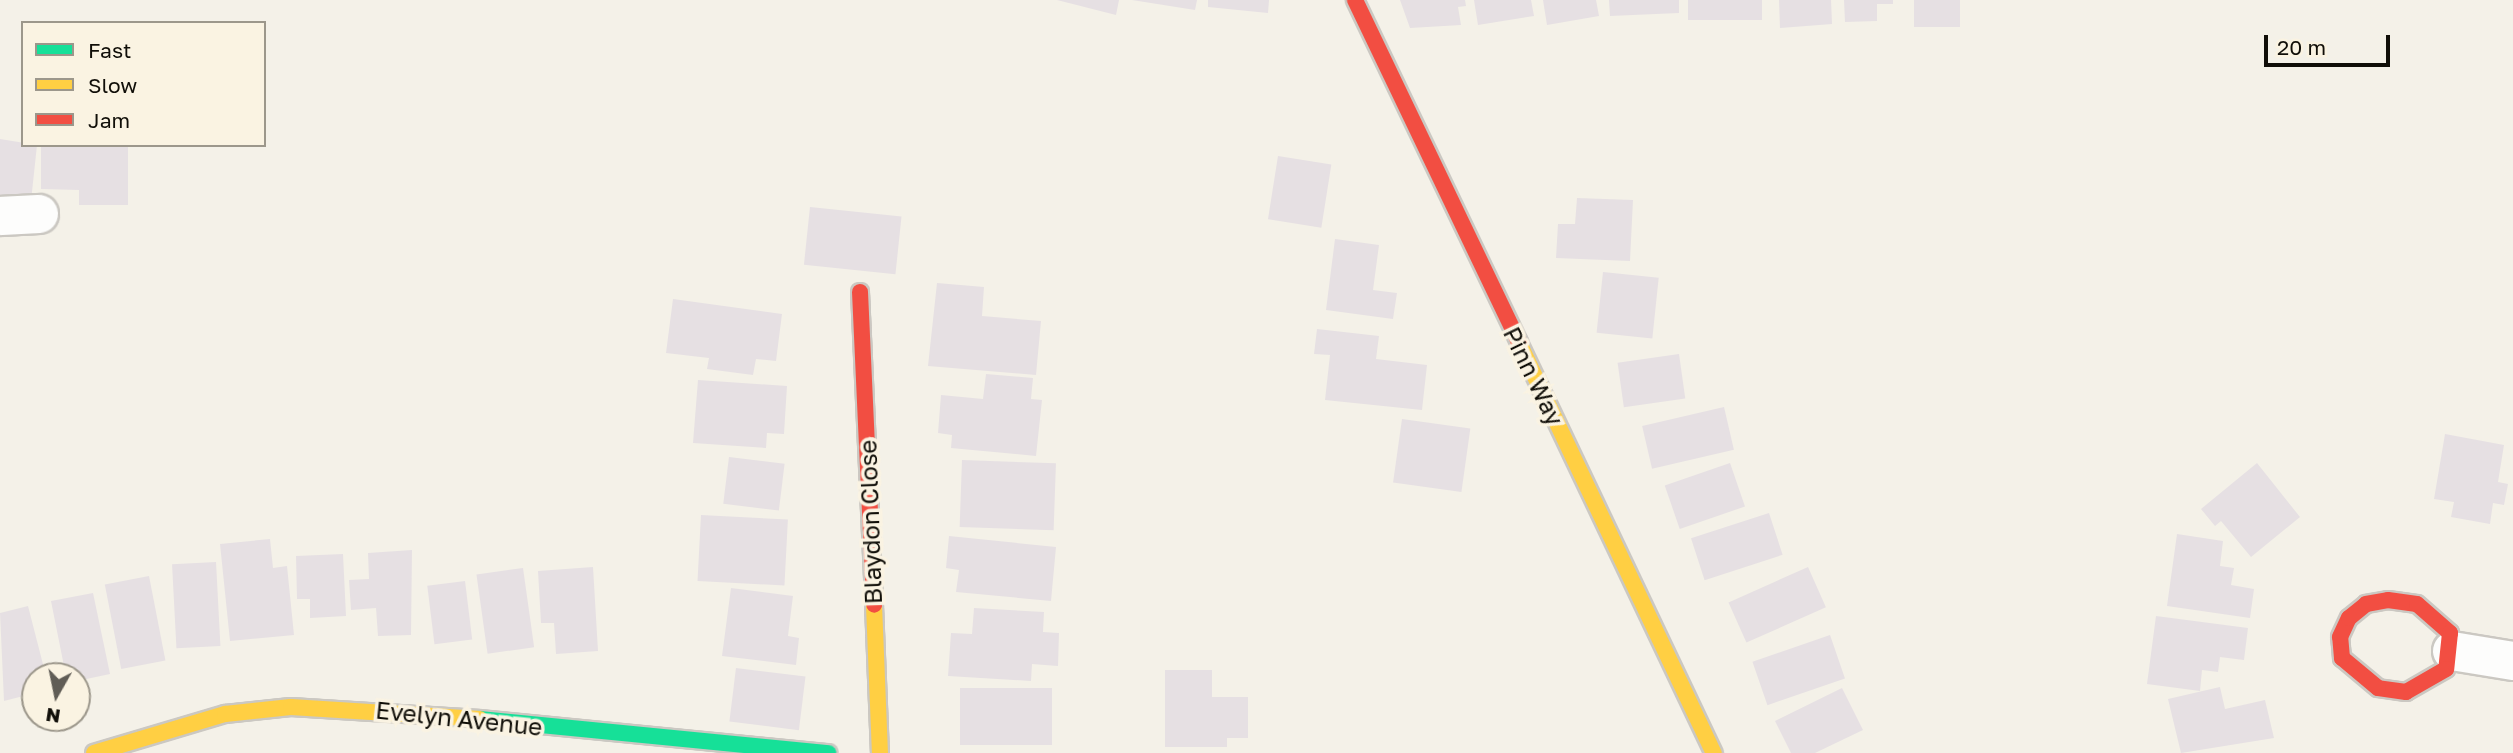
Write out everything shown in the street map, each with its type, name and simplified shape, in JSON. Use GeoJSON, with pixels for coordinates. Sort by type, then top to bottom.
{"type":"FeatureCollection","features":[{"type":"Feature","properties":{"kind":"street","name":"Pinn Way"},"geometry":{"type":"LineString","coordinates":[[1355,0],[1714,753]]}},
{"type":"Feature","properties":{"kind":"street"},"geometry":{"type":"LineString","coordinates":[[0,216],[39,214]]}},
{"type":"Feature","properties":{"kind":"street","name":"Blaydon Close"},"geometry":{"type":"LineString","coordinates":[[860,292],[880,753]]}},
{"type":"Feature","properties":{"kind":"street"},"geometry":{"type":"LineString","coordinates":[[2388,600],[2417,604],[2437,615],[2451,633],[2452,651],[2446,669],[2406,692],[2357,677],[2342,658],[2340,638],[2358,611],[2388,600]]}},
{"type":"Feature","properties":{"kind":"street"},"geometry":{"type":"LineString","coordinates":[[2452,651],[2513,661]]}},
{"type":"Feature","properties":{"kind":"street","name":"Evelyn Avenue"},"geometry":{"type":"LineString","coordinates":[[94,753],[225,714],[291,707],[365,708],[724,749],[828,753]]}},
{"type":"Feature","properties":{"kind":"building"},"geometry":{"type":"Polygon","coordinates":[[[1057,0],[1119,0],[1116,15],[1057,0]]]}},
{"type":"Feature","properties":{"kind":"building"},"geometry":{"type":"Polygon","coordinates":[[[1132,0],[1197,0],[1195,10],[1132,0]]]}},
{"type":"Feature","properties":{"kind":"building"},"geometry":{"type":"Polygon","coordinates":[[[1208,0],[1269,0],[1268,13],[1208,7],[1208,0]]]}},
{"type":"Feature","properties":{"kind":"building"},"geometry":{"type":"Polygon","coordinates":[[[1400,0],[1465,0],[1466,6],[1458,7],[1461,25],[1410,28],[1400,0]]]}},
{"type":"Feature","properties":{"kind":"building"},"geometry":{"type":"Polygon","coordinates":[[[1474,0],[1531,0],[1534,16],[1478,25],[1474,0]]]}},
{"type":"Feature","properties":{"kind":"building"},"geometry":{"type":"Polygon","coordinates":[[[1543,0],[1596,0],[1599,16],[1547,25],[1543,0]]]}},
{"type":"Feature","properties":{"kind":"building"},"geometry":{"type":"Polygon","coordinates":[[[1609,0],[1679,0],[1679,13],[1610,16],[1609,0]]]}},
{"type":"Feature","properties":{"kind":"building"},"geometry":{"type":"Polygon","coordinates":[[[1688,0],[1762,0],[1762,20],[1688,20],[1688,0]]]}},
{"type":"Feature","properties":{"kind":"building"},"geometry":{"type":"Polygon","coordinates":[[[1779,0],[1831,0],[1832,24],[1780,28],[1779,0]]]}},
{"type":"Feature","properties":{"kind":"building"},"geometry":{"type":"Polygon","coordinates":[[[1844,0],[1893,0],[1893,4],[1877,4],[1877,21],[1845,22],[1844,0]]]}},
{"type":"Feature","properties":{"kind":"building"},"geometry":{"type":"Polygon","coordinates":[[[1914,0],[1960,0],[1960,27],[1914,27],[1914,0]]]}},
{"type":"Feature","properties":{"kind":"building"},"geometry":{"type":"Polygon","coordinates":[[[0,139],[21,142],[21,147],[37,147],[31,201],[0,198],[0,139]]]}},
{"type":"Feature","properties":{"kind":"building"},"geometry":{"type":"Polygon","coordinates":[[[41,147],[128,147],[128,205],[79,205],[79,190],[41,189],[41,147]]]}},
{"type":"Feature","properties":{"kind":"building"},"geometry":{"type":"Polygon","coordinates":[[[1278,156],[1331,164],[1321,228],[1268,219],[1278,156]]]}},
{"type":"Feature","properties":{"kind":"building"},"geometry":{"type":"Polygon","coordinates":[[[1577,198],[1633,200],[1630,261],[1556,258],[1558,224],[1575,224],[1577,198]]]}},
{"type":"Feature","properties":{"kind":"building"},"geometry":{"type":"Polygon","coordinates":[[[810,207],[901,217],[895,274],[804,265],[810,207]]]}},
{"type":"Feature","properties":{"kind":"building"},"geometry":{"type":"Polygon","coordinates":[[[1335,239],[1379,245],[1373,290],[1397,293],[1393,319],[1326,310],[1335,239]]]}},
{"type":"Feature","properties":{"kind":"building"},"geometry":{"type":"Polygon","coordinates":[[[1603,272],[1659,278],[1652,339],[1597,333],[1603,272]]]}},
{"type":"Feature","properties":{"kind":"building"},"geometry":{"type":"Polygon","coordinates":[[[937,283],[984,287],[982,316],[1041,321],[1036,375],[928,366],[937,283]]]}},
{"type":"Feature","properties":{"kind":"building"},"geometry":{"type":"Polygon","coordinates":[[[673,299],[782,314],[776,361],[756,359],[753,375],[707,369],[709,358],[666,353],[673,299]]]}},
{"type":"Feature","properties":{"kind":"building"},"geometry":{"type":"Polygon","coordinates":[[[1317,329],[1379,336],[1376,359],[1427,365],[1422,410],[1325,400],[1330,355],[1314,354],[1317,329]]]}},
{"type":"Feature","properties":{"kind":"building"},"geometry":{"type":"Polygon","coordinates":[[[1679,354],[1685,399],[1624,407],[1618,363],[1679,354]]]}},
{"type":"Feature","properties":{"kind":"building"},"geometry":{"type":"Polygon","coordinates":[[[986,374],[1033,378],[1031,399],[1042,400],[1036,456],[951,448],[952,435],[938,433],[941,395],[983,399],[986,374]]]}},
{"type":"Feature","properties":{"kind":"building"},"geometry":{"type":"Polygon","coordinates":[[[698,380],[787,386],[784,434],[767,433],[766,448],[693,443],[698,380]]]}},
{"type":"Feature","properties":{"kind":"building"},"geometry":{"type":"Polygon","coordinates":[[[1724,407],[1734,450],[1652,469],[1642,426],[1724,407]]]}},
{"type":"Feature","properties":{"kind":"building"},"geometry":{"type":"Polygon","coordinates":[[[1402,419],[1470,429],[1461,492],[1393,482],[1402,419]]]}},
{"type":"Feature","properties":{"kind":"building"},"geometry":{"type":"Polygon","coordinates":[[[2445,434],[2504,445],[2498,482],[2508,484],[2504,505],[2493,503],[2490,524],[2451,517],[2454,502],[2434,499],[2445,434]]]}},
{"type":"Feature","properties":{"kind":"building"},"geometry":{"type":"Polygon","coordinates":[[[729,457],[785,464],[779,510],[723,504],[729,457]]]}},
{"type":"Feature","properties":{"kind":"building"},"geometry":{"type":"Polygon","coordinates":[[[962,460],[1056,463],[1054,530],[960,527],[962,460]]]}},
{"type":"Feature","properties":{"kind":"building"},"geometry":{"type":"Polygon","coordinates":[[[1730,463],[1745,506],[1680,529],[1665,485],[1730,463]]]}},
{"type":"Feature","properties":{"kind":"building"},"geometry":{"type":"Polygon","coordinates":[[[2257,463],[2300,517],[2251,557],[2221,521],[2215,526],[2201,509],[2257,463]]]}},
{"type":"Feature","properties":{"kind":"building"},"geometry":{"type":"Polygon","coordinates":[[[1769,513],[1783,555],[1705,580],[1691,538],[1769,513]]]}},
{"type":"Feature","properties":{"kind":"building"},"geometry":{"type":"Polygon","coordinates":[[[701,515],[788,520],[784,585],[698,581],[701,515]]]}},
{"type":"Feature","properties":{"kind":"building"},"geometry":{"type":"Polygon","coordinates":[[[2177,534],[2223,541],[2220,566],[2234,568],[2231,585],[2254,589],[2250,618],[2167,606],[2177,534]]]}},
{"type":"Feature","properties":{"kind":"building"},"geometry":{"type":"Polygon","coordinates":[[[949,536],[1056,547],[1051,601],[956,592],[959,570],[946,568],[949,536]]]}},
{"type":"Feature","properties":{"kind":"building"},"geometry":{"type":"Polygon","coordinates":[[[270,539],[273,568],[287,566],[294,635],[230,641],[220,544],[270,539]]]}},
{"type":"Feature","properties":{"kind":"building"},"geometry":{"type":"Polygon","coordinates":[[[412,550],[411,635],[378,636],[376,608],[351,610],[349,580],[369,579],[368,553],[412,550]]]}},
{"type":"Feature","properties":{"kind":"building"},"geometry":{"type":"Polygon","coordinates":[[[343,554],[346,616],[310,618],[310,599],[297,599],[296,556],[343,554]]]}},
{"type":"Feature","properties":{"kind":"building"},"geometry":{"type":"Polygon","coordinates":[[[216,562],[220,646],[176,648],[172,564],[216,562]]]}},
{"type":"Feature","properties":{"kind":"building"},"geometry":{"type":"Polygon","coordinates":[[[593,567],[598,651],[556,654],[554,623],[541,623],[538,571],[593,567]]]}},
{"type":"Feature","properties":{"kind":"building"},"geometry":{"type":"Polygon","coordinates":[[[1808,567],[1826,607],[1746,643],[1729,602],[1808,567]]]}},
{"type":"Feature","properties":{"kind":"building"},"geometry":{"type":"Polygon","coordinates":[[[523,568],[534,647],[488,654],[476,575],[523,568]]]}},
{"type":"Feature","properties":{"kind":"building"},"geometry":{"type":"Polygon","coordinates":[[[149,576],[165,660],[121,669],[105,585],[149,576]]]}},
{"type":"Feature","properties":{"kind":"building"},"geometry":{"type":"Polygon","coordinates":[[[465,581],[472,640],[434,644],[427,586],[465,581]]]}},
{"type":"Feature","properties":{"kind":"building"},"geometry":{"type":"Polygon","coordinates":[[[731,588],[793,596],[788,636],[799,638],[796,665],[722,656],[731,588]]]}},
{"type":"Feature","properties":{"kind":"building"},"geometry":{"type":"Polygon","coordinates":[[[93,593],[110,674],[91,678],[91,662],[63,662],[51,601],[93,593]]]}},
{"type":"Feature","properties":{"kind":"building"},"geometry":{"type":"Polygon","coordinates":[[[28,606],[42,662],[21,662],[21,697],[4,701],[0,613],[28,606]]]}},
{"type":"Feature","properties":{"kind":"building"},"geometry":{"type":"Polygon","coordinates":[[[974,608],[1044,612],[1043,632],[1059,633],[1058,666],[1032,664],[1031,681],[948,676],[951,633],[972,634],[974,608]]]}},
{"type":"Feature","properties":{"kind":"building"},"geometry":{"type":"Polygon","coordinates":[[[2156,616],[2248,628],[2244,660],[2220,657],[2218,672],[2202,670],[2200,691],[2147,684],[2156,616]]]}},
{"type":"Feature","properties":{"kind":"building"},"geometry":{"type":"Polygon","coordinates":[[[1830,635],[1845,678],[1767,705],[1752,662],[1830,635]]]}},
{"type":"Feature","properties":{"kind":"building"},"geometry":{"type":"Polygon","coordinates":[[[736,668],[805,677],[799,730],[729,722],[736,668]]]}},
{"type":"Feature","properties":{"kind":"building"},"geometry":{"type":"Polygon","coordinates":[[[1165,670],[1212,670],[1212,697],[1248,697],[1248,738],[1227,738],[1227,747],[1165,747],[1165,670]]]}},
{"type":"Feature","properties":{"kind":"building"},"geometry":{"type":"Polygon","coordinates":[[[2220,687],[2225,709],[2265,700],[2274,738],[2181,753],[2168,699],[2220,687]]]}},
{"type":"Feature","properties":{"kind":"building"},"geometry":{"type":"Polygon","coordinates":[[[960,688],[1052,688],[1052,745],[960,745],[960,688]]]}},
{"type":"Feature","properties":{"kind":"building"},"geometry":{"type":"Polygon","coordinates":[[[1842,688],[1863,730],[1815,753],[1791,753],[1775,721],[1842,688]]]}},
{"type":"Feature","properties":{"kind":"traffic: fast"},"geometry":{"type":"LineString","coordinates":[[480,719],[828,753]]}},
{"type":"Feature","properties":{"kind":"traffic: slow"},"geometry":{"type":"LineString","coordinates":[[1519,343],[1714,753]]}},
{"type":"Feature","properties":{"kind":"traffic: slow"},"geometry":{"type":"LineString","coordinates":[[874,605],[880,753]]}},
{"type":"Feature","properties":{"kind":"traffic: slow"},"geometry":{"type":"LineString","coordinates":[[94,753],[225,714],[291,707],[480,719]]}},
{"type":"Feature","properties":{"kind":"traffic: jam"},"geometry":{"type":"LineString","coordinates":[[1355,0],[1519,343]]}},
{"type":"Feature","properties":{"kind":"traffic: jam"},"geometry":{"type":"LineString","coordinates":[[860,292],[874,605]]}},
{"type":"Feature","properties":{"kind":"traffic: jam"},"geometry":{"type":"LineString","coordinates":[[2388,600],[2417,604],[2450,633],[2446,669],[2406,692],[2378,688],[2342,658],[2340,637],[2349,618],[2366,604],[2388,600]]}}]}
